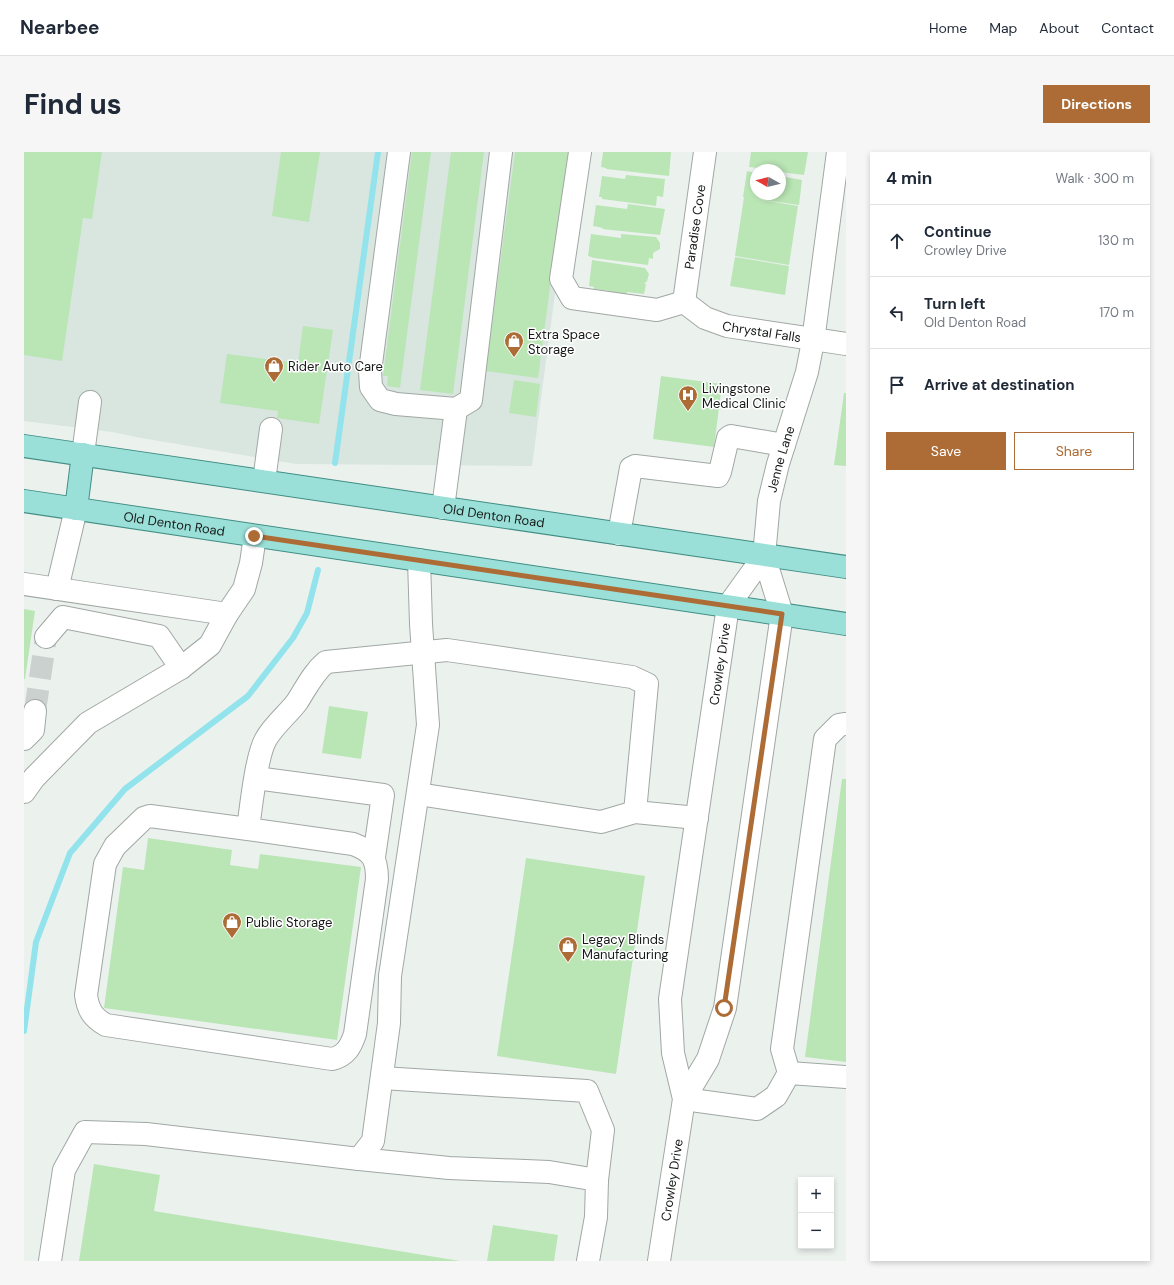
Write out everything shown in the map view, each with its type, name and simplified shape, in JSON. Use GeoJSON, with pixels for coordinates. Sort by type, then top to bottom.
{"type":"FeatureCollection","features":[{"type":"Feature","properties":{"kind":"main road","name":"Old Denton Road"},"geometry":{"type":"LineString","coordinates":[[24,446],[846,567]]}},
{"type":"Feature","properties":{"kind":"main road"},"geometry":{"type":"LineString","coordinates":[[76,509],[83,454]]}},
{"type":"Feature","properties":{"kind":"main road","name":"Old Denton Road"},"geometry":{"type":"LineString","coordinates":[[24,501],[846,624]]}},
{"type":"Feature","properties":{"kind":"street"},"geometry":{"type":"LineString","coordinates":[[399,152],[370,371],[371,387],[380,400],[396,404],[456,409],[471,400],[501,152]]}},
{"type":"Feature","properties":{"kind":"street"},"geometry":{"type":"LineString","coordinates":[[580,152],[561,279],[566,290],[572,298],[657,310],[684,302]]}},
{"type":"Feature","properties":{"kind":"street","name":"Paradise Cove"},"geometry":{"type":"LineString","coordinates":[[684,302],[705,152]]}},
{"type":"Feature","properties":{"kind":"street","name":"Jenne Lane"},"geometry":{"type":"LineString","coordinates":[[764,556],[769,501],[784,445],[807,372],[813,341],[838,152]]}},
{"type":"Feature","properties":{"kind":"street","name":"Chrystal Falls"},"geometry":{"type":"LineString","coordinates":[[684,302],[705,318],[726,326],[813,341],[846,344]]}},
{"type":"Feature","properties":{"kind":"street"},"geometry":{"type":"LineString","coordinates":[[83,454],[90,402]]}},
{"type":"Feature","properties":{"kind":"street"},"geometry":{"type":"LineString","coordinates":[[442,508],[456,409]]}},
{"type":"Feature","properties":{"kind":"street"},"geometry":{"type":"LineString","coordinates":[[264,481],[271,429]]}},
{"type":"Feature","properties":{"kind":"street"},"geometry":{"type":"LineString","coordinates":[[619,534],[631,468],[635,466],[718,476],[726,441],[731,436],[784,445]]}},
{"type":"Feature","properties":{"kind":"street"},"geometry":{"type":"LineString","coordinates":[[57,589],[76,509]]}},
{"type":"Feature","properties":{"kind":"street"},"geometry":{"type":"LineString","coordinates":[[24,792],[34,778],[88,723],[181,668],[210,645],[227,614],[244,589],[251,563],[254,536]]}},
{"type":"Feature","properties":{"kind":"street","name":"Crowley Drive"},"geometry":{"type":"LineString","coordinates":[[684,1099],[673,1053],[670,999],[728,606],[764,556]]}},
{"type":"Feature","properties":{"kind":"street","name":"Crowley Drive"},"geometry":{"type":"LineString","coordinates":[[659,1261],[684,1099],[708,1059],[724,1008],[782,614],[764,556]]}},
{"type":"Feature","properties":{"kind":"street"},"geometry":{"type":"LineString","coordinates":[[359,1159],[373,1141],[389,1023],[390,976],[428,725],[419,560]]}},
{"type":"Feature","properties":{"kind":"street"},"geometry":{"type":"LineString","coordinates":[[24,584],[227,614]]}},
{"type":"Feature","properties":{"kind":"street"},"geometry":{"type":"LineString","coordinates":[[46,637],[63,617],[159,636],[181,668]]}},
{"type":"Feature","properties":{"kind":"street"},"geometry":{"type":"LineString","coordinates":[[248,829],[260,754],[265,741],[273,728],[288,714],[312,676],[326,662],[333,660],[447,650],[632,677],[647,684],[635,812]]}},
{"type":"Feature","properties":{"kind":"street"},"geometry":{"type":"LineString","coordinates":[[24,739],[33,730],[36,711]]}},
{"type":"Feature","properties":{"kind":"street"},"geometry":{"type":"LineString","coordinates":[[684,1099],[757,1109],[776,1096],[789,1073],[782,1049],[825,739],[839,724],[846,724]]}},
{"type":"Feature","properties":{"kind":"street"},"geometry":{"type":"LineString","coordinates":[[256,778],[383,795],[374,857],[377,868],[377,879],[355,1034],[351,1044],[340,1058],[332,1059],[106,1025],[99,1021],[92,1015],[87,1005],[86,995],[105,864],[115,846],[144,818],[150,816],[353,844],[366,849],[374,857]]}},
{"type":"Feature","properties":{"kind":"street"},"geometry":{"type":"LineString","coordinates":[[418,794],[601,822],[635,812],[697,818]]}},
{"type":"Feature","properties":{"kind":"street"},"geometry":{"type":"LineString","coordinates":[[789,1073],[846,1077]]}},
{"type":"Feature","properties":{"kind":"street"},"geometry":{"type":"LineString","coordinates":[[382,1078],[587,1091],[603,1130],[597,1180],[596,1217],[588,1261]]}},
{"type":"Feature","properties":{"kind":"street"},"geometry":{"type":"LineString","coordinates":[[50,1261],[64,1170],[85,1132],[146,1134],[359,1159],[449,1168],[549,1172],[597,1180]]}},
{"type":"Feature","properties":{"kind":"shaded area"},"geometry":{"type":"Polygon","coordinates":[[[24,152],[574,152],[532,466],[296,464],[112,432],[24,421],[24,152]]]}},
{"type":"Feature","properties":{"kind":"building"},"geometry":{"type":"Polygon","coordinates":[[[24,152],[102,152],[92,219],[83,218],[62,361],[24,355],[24,152]]]}},
{"type":"Feature","properties":{"kind":"building"},"geometry":{"type":"Polygon","coordinates":[[[281,152],[320,152],[309,222],[272,216],[281,152]]]}},
{"type":"Feature","properties":{"kind":"building"},"geometry":{"type":"Polygon","coordinates":[[[412,152],[431,152],[400,388],[387,386],[388,376],[383,376],[412,152]]]}},
{"type":"Feature","properties":{"kind":"building"},"geometry":{"type":"Polygon","coordinates":[[[451,152],[484,152],[453,394],[420,390],[451,152]]]}},
{"type":"Feature","properties":{"kind":"building"},"geometry":{"type":"Polygon","coordinates":[[[515,152],[568,152],[538,378],[486,371],[515,152]]]}},
{"type":"Feature","properties":{"kind":"building"},"geometry":{"type":"Polygon","coordinates":[[[603,152],[671,152],[669,176],[606,169],[601,167],[603,152]]]}},
{"type":"Feature","properties":{"kind":"building"},"geometry":{"type":"Polygon","coordinates":[[[751,152],[808,152],[804,175],[786,173],[786,164],[750,164],[749,167],[751,152]]]}},
{"type":"Feature","properties":{"kind":"building"},"geometry":{"type":"Polygon","coordinates":[[[747,171],[750,172],[750,198],[743,197],[747,171]]]}},
{"type":"Feature","properties":{"kind":"building"},"geometry":{"type":"Polygon","coordinates":[[[626,175],[665,179],[663,197],[657,196],[656,206],[602,199],[602,197],[599,197],[602,176],[625,179],[626,175]]]}},
{"type":"Feature","properties":{"kind":"building"},"geometry":{"type":"Polygon","coordinates":[[[786,177],[802,180],[799,205],[764,200],[786,200],[786,177]]]}},
{"type":"Feature","properties":{"kind":"building"},"geometry":{"type":"Polygon","coordinates":[[[744,197],[750,198],[750,200],[762,200],[798,206],[789,265],[735,256],[744,197]]]}},
{"type":"Feature","properties":{"kind":"building"},"geometry":{"type":"Polygon","coordinates":[[[628,204],[665,209],[660,235],[602,229],[603,228],[593,226],[596,205],[627,209],[628,204]]]}},
{"type":"Feature","properties":{"kind":"building"},"geometry":{"type":"Polygon","coordinates":[[[591,234],[621,238],[621,234],[656,237],[660,243],[660,249],[653,253],[653,259],[649,258],[648,265],[594,258],[588,256],[591,234]]]}},
{"type":"Feature","properties":{"kind":"building"},"geometry":{"type":"Polygon","coordinates":[[[735,257],[789,266],[785,295],[730,286],[735,257]]]}},
{"type":"Feature","properties":{"kind":"building"},"geometry":{"type":"Polygon","coordinates":[[[592,260],[645,268],[649,274],[647,281],[644,284],[646,284],[644,294],[627,292],[626,296],[611,294],[611,291],[594,289],[594,287],[589,286],[592,260]]]}},
{"type":"Feature","properties":{"kind":"building","name":"Rider Auto Care"},"geometry":{"type":"Polygon","coordinates":[[[303,326],[333,330],[319,424],[277,418],[278,411],[220,403],[227,354],[298,363],[303,326]]]}},
{"type":"Feature","properties":{"kind":"building","name":"Livingstone Medical Clinic"},"geometry":{"type":"Polygon","coordinates":[[[661,376],[722,384],[714,447],[653,439],[661,376]]]}},
{"type":"Feature","properties":{"kind":"building"},"geometry":{"type":"Polygon","coordinates":[[[514,380],[540,384],[536,417],[509,413],[514,380]]]}},
{"type":"Feature","properties":{"kind":"building"},"geometry":{"type":"Polygon","coordinates":[[[844,393],[846,393],[846,466],[834,465],[844,393]]]}},
{"type":"Feature","properties":{"kind":"building"},"geometry":{"type":"Polygon","coordinates":[[[24,609],[35,611],[25,679],[24,679],[24,609]]]}},
{"type":"Feature","properties":{"kind":"building"},"geometry":{"type":"Polygon","coordinates":[[[329,706],[368,712],[361,759],[322,753],[329,706]]]}},
{"type":"Feature","properties":{"kind":"building"},"geometry":{"type":"Polygon","coordinates":[[[842,779],[846,779],[846,1062],[805,1057],[842,779]]]}},
{"type":"Feature","properties":{"kind":"building","name":"Public Storage"},"geometry":{"type":"Polygon","coordinates":[[[148,838],[232,850],[230,865],[258,869],[260,854],[361,867],[337,1040],[104,1008],[123,867],[144,870],[148,838]]]}},
{"type":"Feature","properties":{"kind":"building"},"geometry":{"type":"Polygon","coordinates":[[[526,858],[645,876],[616,1074],[497,1056],[526,858]]]}},
{"type":"Feature","properties":{"kind":"building"},"geometry":{"type":"Polygon","coordinates":[[[94,1164],[160,1175],[154,1211],[460,1261],[79,1261],[94,1164]]]}},
{"type":"Feature","properties":{"kind":"building"},"geometry":{"type":"Polygon","coordinates":[[[493,1225],[558,1235],[554,1261],[487,1261],[493,1225]]]}},
{"type":"Feature","properties":{"kind":"waterway"},"geometry":{"type":"LineString","coordinates":[[335,463],[378,152]]}},
{"type":"Feature","properties":{"kind":"waterway"},"geometry":{"type":"LineString","coordinates":[[24,1031],[36,942],[70,853],[125,789],[248,696],[293,638],[307,613],[318,570]]}},
{"type":"Feature","properties":{"kind":"tunnel"},"geometry":{"type":"LineString","coordinates":[[35,711],[46,637]]}},
{"type":"Feature","properties":{"kind":"place","name":"Extra Space Storage"},"geometry":{"type":"Point","coordinates":[514,358]}},
{"type":"Feature","properties":{"kind":"place","name":"Rider Auto Care"},"geometry":{"type":"Point","coordinates":[274,383]}},
{"type":"Feature","properties":{"kind":"place","name":"Livingstone Medical Clinic"},"geometry":{"type":"Point","coordinates":[688,412]}},
{"type":"Feature","properties":{"kind":"place","name":"Public Storage"},"geometry":{"type":"Point","coordinates":[232,939]}},
{"type":"Feature","properties":{"kind":"place","name":"Legacy Blinds Manufacturing"},"geometry":{"type":"Point","coordinates":[568,963]}},
{"type":"Feature","properties":{"kind":"route"},"geometry":{"type":"LineString","coordinates":[[254,536],[782,614],[724,1008]]}}]}
